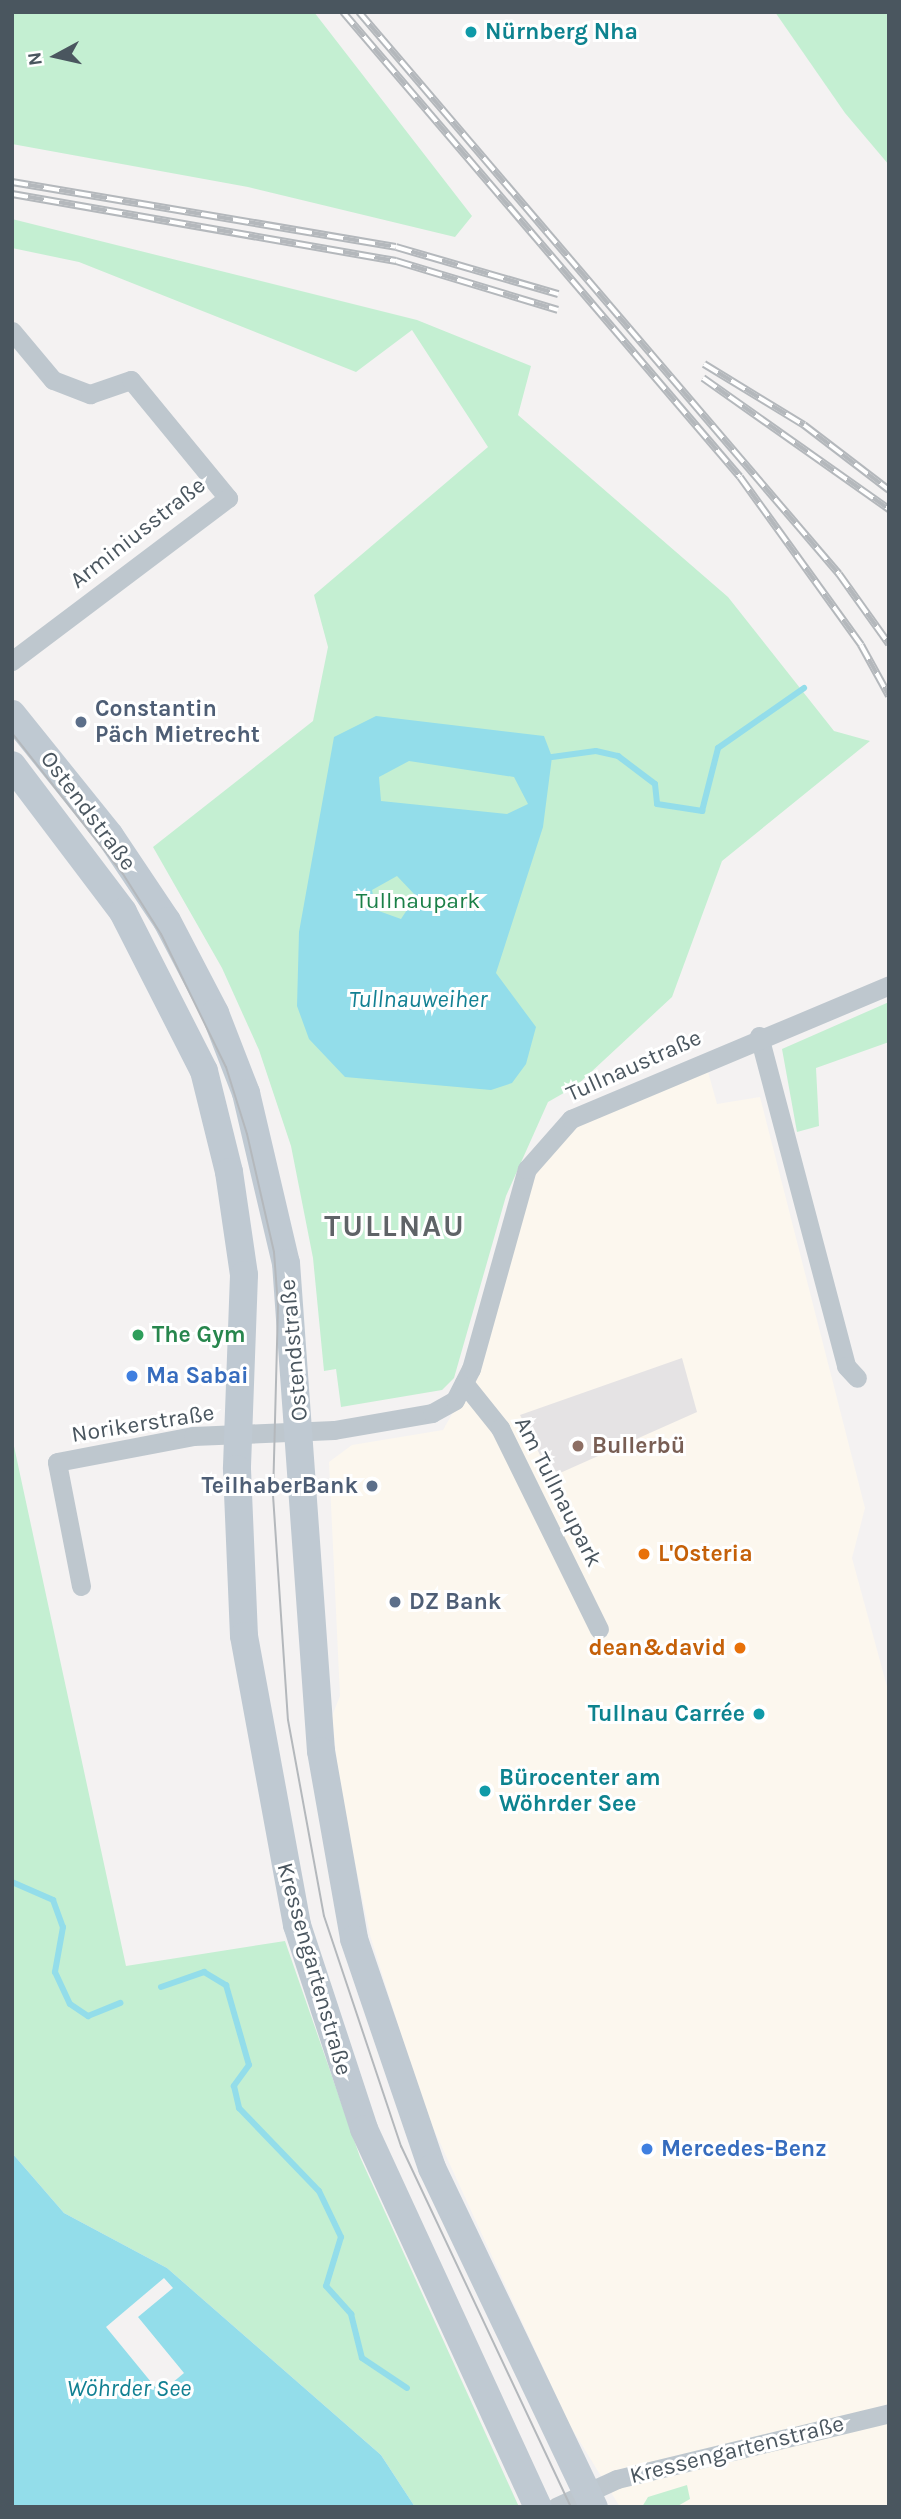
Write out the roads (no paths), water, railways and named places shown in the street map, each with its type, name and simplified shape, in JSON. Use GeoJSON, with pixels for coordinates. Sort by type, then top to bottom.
{"type":"FeatureCollection","features":[{"type":"Feature","properties":{"kind":"main road","name":"Ostendstraße"},"geometry":{"type":"LineString","coordinates":[[12,714],[142,883],[228,1044],[278,1215],[301,1434]]}},
{"type":"Feature","properties":{"kind":"main road","name":"Ostendstraße"},"geometry":{"type":"LineString","coordinates":[[12,765],[128,921],[204,1071],[229,1172],[244,1275],[237,1435]]}},
{"type":"Feature","properties":{"kind":"main road","name":"Kressengartenstraße"},"geometry":{"type":"LineString","coordinates":[[301,1434],[321,1751],[354,1939],[427,2157],[590,2499]]}},
{"type":"Feature","properties":{"kind":"main road","name":"Kressengartenstraße"},"geometry":{"type":"LineString","coordinates":[[237,1435],[246,1654],[286,1878],[311,1978],[373,2150],[538,2507]]}},
{"type":"Feature","properties":{"kind":"street","name":"Arminiusstraße"},"geometry":{"type":"LineString","coordinates":[[12,331],[53,380],[90,394],[131,380],[228,498],[12,661]]}},
{"type":"Feature","properties":{"kind":"street","name":"Tullnaustraße"},"geometry":{"type":"LineString","coordinates":[[301,1434],[432,1412],[455,1400],[464,1383],[527,1169],[571,1119],[759,1037],[889,985]]}},
{"type":"Feature","properties":{"kind":"street"},"geometry":{"type":"LineString","coordinates":[[759,1037],[846,1366],[857,1378]]}},
{"type":"Feature","properties":{"kind":"street","name":"Am Tullnaupark"},"geometry":{"type":"LineString","coordinates":[[464,1383],[500,1428],[599,1629]]}},
{"type":"Feature","properties":{"kind":"street","name":"Ostendstraße"},"geometry":{"type":"LineString","coordinates":[[237,1435],[301,1434]]}},
{"type":"Feature","properties":{"kind":"street","name":"Norikerstraße"},"geometry":{"type":"LineString","coordinates":[[81,1586],[57,1462],[164,1441],[237,1435]]}},
{"type":"Feature","properties":{"kind":"street","name":"Kressengartenstraße"},"geometry":{"type":"LineString","coordinates":[[556,2507],[889,2413]]}},
{"type":"Feature","properties":{"kind":"water","name":"Tullnauweiher"},"geometry":{"type":"Polygon","coordinates":[[[376,716],[544,736],[552,757],[543,827],[496,973],[536,1027],[526,1064],[512,1083],[491,1090],[345,1077],[309,1039],[297,1006],[299,932],[334,737],[376,716]],[[409,761],[379,777],[381,801],[507,814],[528,804],[514,777],[409,761]],[[397,876],[372,890],[376,910],[401,919],[416,896],[397,876]]]}},
{"type":"Feature","properties":{"kind":"water","name":"Wöhrder See"},"geometry":{"type":"Polygon","coordinates":[[[12,2153],[64,2213],[167,2268],[381,2455],[415,2507],[12,2507],[12,2153]]]}},
{"type":"Feature","properties":{"kind":"waterway"},"geometry":{"type":"LineString","coordinates":[[552,757],[596,751],[618,756],[655,784],[657,804],[702,811],[718,748],[804,688]]}},
{"type":"Feature","properties":{"kind":"waterway"},"geometry":{"type":"LineString","coordinates":[[12,1882],[53,1900],[63,1927],[55,1972],[70,2004],[88,2016],[121,2003]]}},
{"type":"Feature","properties":{"kind":"waterway"},"geometry":{"type":"LineString","coordinates":[[161,1987],[204,1972],[226,1985],[249,2065],[234,2086],[239,2108],[319,2191],[341,2237],[326,2286],[351,2314],[362,2358],[407,2388]]}},
{"type":"Feature","properties":{"kind":"tram line"},"geometry":{"type":"LineString","coordinates":[[12,733],[123,874],[161,934],[226,1067],[247,1134],[274,1252],[278,1306],[273,1495],[288,1720],[324,1916],[401,2146],[571,2507]]}},
{"type":"Feature","properties":{"kind":"railway"},"geometry":{"type":"LineString","coordinates":[[343,12],[740,477],[861,645],[889,696]]}},
{"type":"Feature","properties":{"kind":"railway"},"geometry":{"type":"LineString","coordinates":[[359,12],[839,574],[889,644]]}},
{"type":"Feature","properties":{"kind":"railway"},"geometry":{"type":"LineString","coordinates":[[12,182],[396,247],[558,294]]}},
{"type":"Feature","properties":{"kind":"railway"},"geometry":{"type":"LineString","coordinates":[[12,194],[396,261],[558,310]]}},
{"type":"Feature","properties":{"kind":"railway"},"geometry":{"type":"LineString","coordinates":[[704,364],[804,425],[889,490]]}},
{"type":"Feature","properties":{"kind":"railway"},"geometry":{"type":"LineString","coordinates":[[703,378],[889,509]]}},
{"type":"Feature","properties":{"kind":"place","name":"Nürnberg Nha"},"geometry":{"type":"Point","coordinates":[471,32]}},
{"type":"Feature","properties":{"kind":"place","name":"Constantin Päch Mietrecht"},"geometry":{"type":"Point","coordinates":[81,722]}},
{"type":"Feature","properties":{"kind":"place","name":"The Gym"},"geometry":{"type":"Point","coordinates":[138,1335]}},
{"type":"Feature","properties":{"kind":"place","name":"Ma Sabai"},"geometry":{"type":"Point","coordinates":[132,1376]}},
{"type":"Feature","properties":{"kind":"place","name":"Bullerbü"},"geometry":{"type":"Point","coordinates":[578,1446]}},
{"type":"Feature","properties":{"kind":"place","name":"TeilhaberBank"},"geometry":{"type":"Point","coordinates":[372,1486]}},
{"type":"Feature","properties":{"kind":"place","name":"L'Osteria"},"geometry":{"type":"Point","coordinates":[644,1554]}},
{"type":"Feature","properties":{"kind":"place","name":"DZ Bank"},"geometry":{"type":"Point","coordinates":[395,1602]}},
{"type":"Feature","properties":{"kind":"place","name":"dean&david"},"geometry":{"type":"Point","coordinates":[740,1648]}},
{"type":"Feature","properties":{"kind":"place","name":"Tullnau Carrée"},"geometry":{"type":"Point","coordinates":[759,1714]}},
{"type":"Feature","properties":{"kind":"place","name":"Bürocenter am Wöhrder See"},"geometry":{"type":"Point","coordinates":[485,1791]}},
{"type":"Feature","properties":{"kind":"place","name":"Mercedes-Benz"},"geometry":{"type":"Point","coordinates":[647,2149]}},
{"type":"Feature","properties":{"kind":"district","name":"TULLNAU"},"geometry":{"type":"Point","coordinates":[395,1226]}},
{"type":"Feature","properties":{"kind":"park label","name":"Tullnaupark"},"geometry":{"type":"Point","coordinates":[418,901]}}]}
